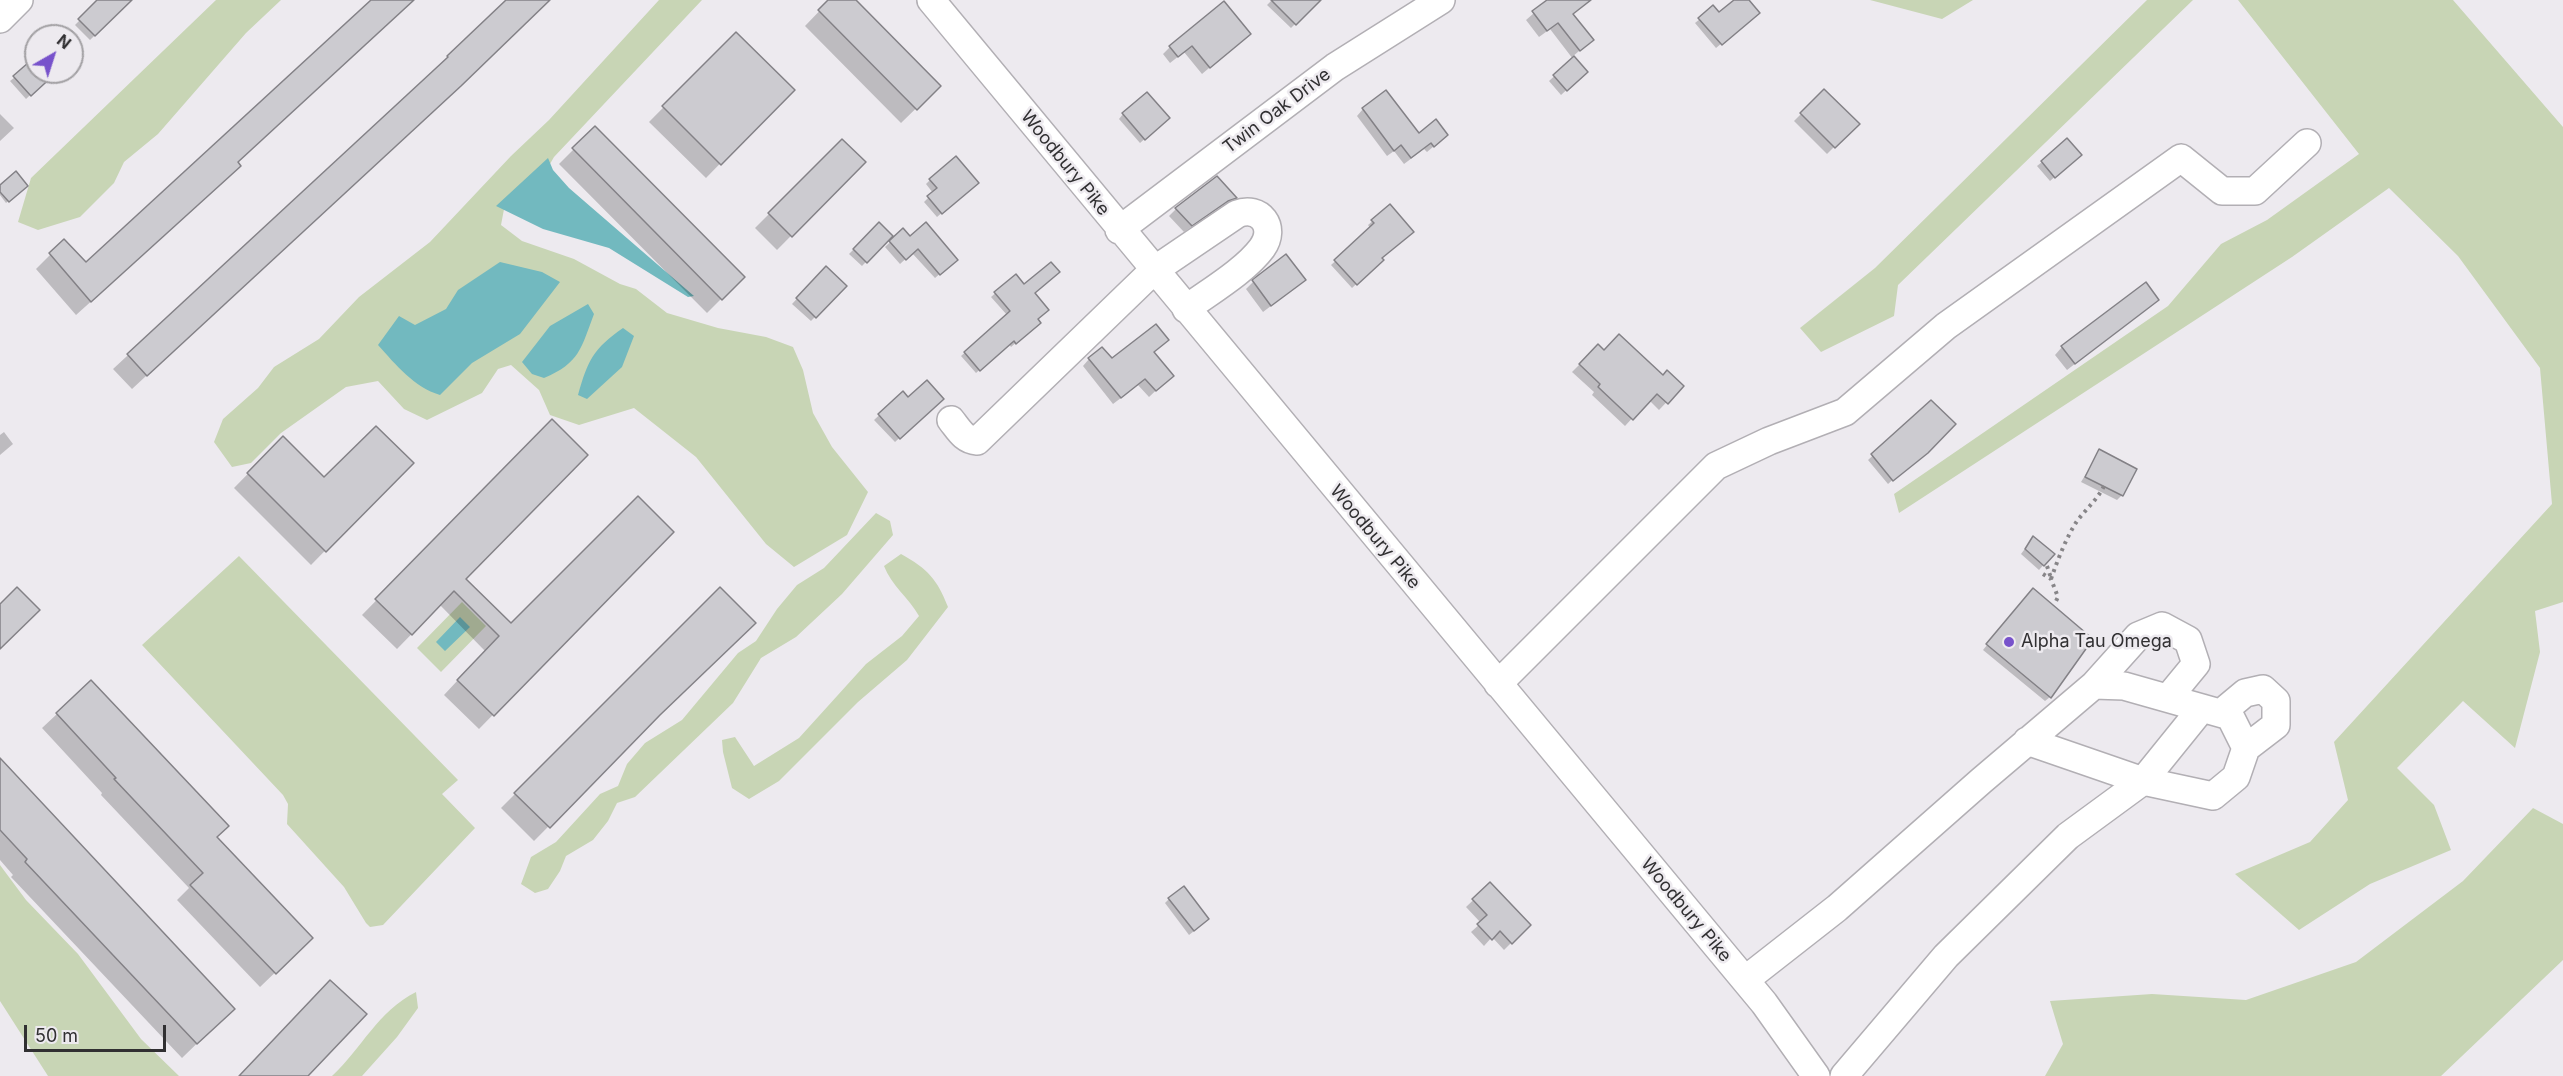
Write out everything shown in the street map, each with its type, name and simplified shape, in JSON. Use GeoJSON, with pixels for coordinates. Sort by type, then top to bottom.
{"type":"FeatureCollection","features":[{"type":"Feature","properties":{"kind":"street"},"geometry":{"type":"LineString","coordinates":[[0,19],[19,0]]}},
{"type":"Feature","properties":{"kind":"street","name":"Woodbury Pike"},"geometry":{"type":"LineString","coordinates":[[931,0],[1153,271],[1764,1002],[1816,1076]]}},
{"type":"Feature","properties":{"kind":"street","name":"Twin Oak Drive"},"geometry":{"type":"LineString","coordinates":[[1119,230],[1335,67],[1441,0]]}},
{"type":"Feature","properties":{"kind":"street"},"geometry":{"type":"LineString","coordinates":[[1498,684],[1716,466],[1769,441],[1845,412],[1946,326],[2181,158],[2222,191],[2254,191],[2307,142]]}},
{"type":"Feature","properties":{"kind":"street"},"geometry":{"type":"LineString","coordinates":[[951,420],[963,436],[977,441],[1153,271],[1237,214],[1246,211],[1257,213],[1268,227],[1268,236],[1262,248],[1248,263],[1186,309]]}},
{"type":"Feature","properties":{"kind":"street"},"geometry":{"type":"LineString","coordinates":[[1745,980],[1837,908],[2094,685],[2138,636],[2162,626],[2188,640],[2196,664],[2168,698]]}},
{"type":"Feature","properties":{"kind":"street"},"geometry":{"type":"LineString","coordinates":[[2094,685],[2124,686],[2230,716],[2246,748]]}},
{"type":"Feature","properties":{"kind":"street"},"geometry":{"type":"LineString","coordinates":[[1844,1076],[1946,956],[2068,836],[2143,781],[2211,711],[2245,693],[2263,689],[2276,701],[2276,725],[2246,748],[2236,777],[2214,796],[2143,781],[2027,741]]}},
{"type":"Feature","properties":{"kind":"path"},"geometry":{"type":"LineString","coordinates":[[2051,579],[2078,521],[2099,497],[2104,486]]}},
{"type":"Feature","properties":{"kind":"path"},"geometry":{"type":"LineString","coordinates":[[2047,566],[2058,597],[2055,603]]}},
{"type":"Feature","properties":{"kind":"path"},"geometry":{"type":"LineString","coordinates":[[2043,574],[2051,579]]}},
{"type":"Feature","properties":{"kind":"green space"},"geometry":{"type":"Polygon","coordinates":[[[216,0],[281,0],[246,33],[158,134],[124,162],[114,183],[80,217],[38,230],[18,222],[31,178],[216,0]]]}},
{"type":"Feature","properties":{"kind":"green space"},"geometry":{"type":"Polygon","coordinates":[[[659,0],[702,0],[554,157],[543,176],[505,204],[501,225],[522,241],[574,259],[620,284],[636,289],[667,313],[718,328],[766,337],[793,347],[803,370],[813,413],[832,447],[868,492],[847,535],[794,567],[766,544],[696,457],[634,408],[579,425],[550,415],[539,390],[511,365],[498,369],[482,393],[427,420],[404,409],[378,381],[346,387],[281,433],[251,463],[232,467],[214,442],[223,419],[258,388],[274,367],[319,339],[359,297],[430,242],[511,156],[549,120],[659,0]]]}},
{"type":"Feature","properties":{"kind":"green space"},"geometry":{"type":"Polygon","coordinates":[[[1870,0],[1973,0],[1942,19],[1870,0]]]}},
{"type":"Feature","properties":{"kind":"green space"},"geometry":{"type":"Polygon","coordinates":[[[2147,0],[2193,0],[1898,285],[1894,316],[1821,352],[1800,328],[1875,268],[2147,0]]]}},
{"type":"Feature","properties":{"kind":"green space"},"geometry":{"type":"Polygon","coordinates":[[[2238,0],[2453,0],[2563,127],[2563,602],[2535,611],[2540,652],[2515,748],[2463,701],[2397,768],[2434,805],[2451,850],[2370,884],[2299,930],[2235,874],[2310,842],[2348,800],[2334,742],[2552,504],[2540,368],[2458,256],[2389,188],[2292,257],[1899,513],[1894,494],[2168,306],[2221,244],[2267,220],[2359,154],[2238,0]]]}},
{"type":"Feature","properties":{"kind":"green space"},"geometry":{"type":"Polygon","coordinates":[[[876,513],[890,521],[893,535],[842,594],[796,637],[761,658],[733,703],[635,797],[617,803],[608,821],[593,840],[566,856],[560,871],[548,889],[535,893],[521,884],[531,857],[556,842],[600,794],[618,786],[627,764],[645,743],[682,720],[738,653],[756,641],[777,609],[797,585],[824,568],[876,513]]]}},
{"type":"Feature","properties":{"kind":"green space"},"geometry":{"type":"Polygon","coordinates":[[[901,554],[925,570],[940,589],[948,607],[907,660],[858,702],[779,781],[749,799],[732,788],[722,740],[735,737],[754,766],[799,738],[866,664],[902,636],[919,616],[884,566],[901,554]]]}},
{"type":"Feature","properties":{"kind":"green space"},"geometry":{"type":"Polygon","coordinates":[[[239,556],[458,780],[442,794],[475,828],[383,925],[370,927],[366,923],[344,887],[287,824],[288,804],[283,795],[142,645],[239,556]]]}},
{"type":"Feature","properties":{"kind":"green space"},"geometry":{"type":"Polygon","coordinates":[[[462,602],[486,626],[441,672],[417,648],[462,602]]]}},
{"type":"Feature","properties":{"kind":"green space"},"geometry":{"type":"Polygon","coordinates":[[[2533,808],[2563,824],[2563,960],[2441,1076],[2045,1076],[2063,1044],[2050,1001],[2152,994],[2246,1000],[2356,962],[2463,881],[2533,808]]]}},
{"type":"Feature","properties":{"kind":"green space"},"geometry":{"type":"Polygon","coordinates":[[[0,865],[26,900],[78,954],[141,1039],[179,1076],[48,1076],[0,1001],[0,865]]]}},
{"type":"Feature","properties":{"kind":"green space"},"geometry":{"type":"Polygon","coordinates":[[[416,992],[418,1008],[397,1037],[362,1076],[332,1076],[391,1009],[416,992]]]}},
{"type":"Feature","properties":{"kind":"water"},"geometry":{"type":"Polygon","coordinates":[[[548,158],[553,170],[569,188],[694,296],[688,297],[609,248],[543,229],[496,206],[548,158]]]}},
{"type":"Feature","properties":{"kind":"water"},"geometry":{"type":"Polygon","coordinates":[[[500,262],[542,272],[560,282],[520,334],[472,363],[440,395],[414,381],[378,345],[399,316],[415,325],[446,309],[458,290],[500,262]]]}},
{"type":"Feature","properties":{"kind":"water"},"geometry":{"type":"Polygon","coordinates":[[[588,304],[594,314],[578,353],[565,366],[544,378],[532,374],[522,362],[550,326],[588,304]]]}},
{"type":"Feature","properties":{"kind":"water"},"geometry":{"type":"Polygon","coordinates":[[[623,328],[634,336],[622,367],[587,399],[578,395],[593,356],[605,342],[623,328]]]}},
{"type":"Feature","properties":{"kind":"water"},"geometry":{"type":"Polygon","coordinates":[[[460,617],[470,627],[445,651],[436,642],[460,617]]]}},
{"type":"Feature","properties":{"kind":"building"},"geometry":{"type":"Polygon","coordinates":[[[97,0],[132,0],[95,36],[78,19],[97,0]]]}},
{"type":"Feature","properties":{"kind":"building"},"geometry":{"type":"Polygon","coordinates":[[[371,0],[414,0],[238,162],[241,166],[91,302],[49,253],[64,239],[86,262],[371,0]]]}},
{"type":"Feature","properties":{"kind":"building"},"geometry":{"type":"Polygon","coordinates":[[[506,0],[550,0],[461,86],[147,376],[127,354],[448,57],[506,0]]]}},
{"type":"Feature","properties":{"kind":"building"},"geometry":{"type":"Polygon","coordinates":[[[828,0],[856,0],[941,86],[917,110],[818,10],[828,0]]]}},
{"type":"Feature","properties":{"kind":"building"},"geometry":{"type":"Polygon","coordinates":[[[1271,0],[1321,0],[1296,25],[1271,0]]]}},
{"type":"Feature","properties":{"kind":"building"},"geometry":{"type":"Polygon","coordinates":[[[1547,0],[1591,0],[1573,14],[1594,40],[1580,51],[1558,23],[1547,31],[1532,11],[1547,0]]]}},
{"type":"Feature","properties":{"kind":"building"},"geometry":{"type":"Polygon","coordinates":[[[1734,0],[1749,0],[1760,13],[1722,45],[1698,18],[1713,5],[1719,12],[1734,0]]]}},
{"type":"Feature","properties":{"kind":"building"},"geometry":{"type":"Polygon","coordinates":[[[1224,1],[1251,34],[1210,68],[1192,46],[1178,57],[1169,46],[1224,1]]]}},
{"type":"Feature","properties":{"kind":"building"},"geometry":{"type":"Polygon","coordinates":[[[736,32],[795,90],[721,165],[662,106],[736,32]]]}},
{"type":"Feature","properties":{"kind":"building"},"geometry":{"type":"Polygon","coordinates":[[[1574,56],[1588,72],[1567,91],[1553,75],[1574,56]]]}},
{"type":"Feature","properties":{"kind":"building"},"geometry":{"type":"Polygon","coordinates":[[[24,66],[24,84],[44,84],[31,96],[13,76],[24,66]]]}},
{"type":"Feature","properties":{"kind":"building"},"geometry":{"type":"Polygon","coordinates":[[[1824,89],[1860,124],[1835,148],[1800,113],[1824,89]]]}},
{"type":"Feature","properties":{"kind":"building"},"geometry":{"type":"Polygon","coordinates":[[[1386,90],[1419,133],[1436,119],[1448,135],[1434,147],[1431,143],[1411,158],[1401,145],[1394,151],[1362,108],[1386,90]]]}},
{"type":"Feature","properties":{"kind":"building"},"geometry":{"type":"Polygon","coordinates":[[[1147,92],[1170,118],[1145,140],[1122,113],[1147,92]]]}},
{"type":"Feature","properties":{"kind":"building"},"geometry":{"type":"Polygon","coordinates":[[[595,126],[745,277],[722,300],[572,148],[595,126]]]}},
{"type":"Feature","properties":{"kind":"building"},"geometry":{"type":"Polygon","coordinates":[[[2067,138],[2082,155],[2055,178],[2041,161],[2067,138]]]}},
{"type":"Feature","properties":{"kind":"building"},"geometry":{"type":"Polygon","coordinates":[[[842,139],[866,162],[792,237],[768,213],[842,139]]]}},
{"type":"Feature","properties":{"kind":"building"},"geometry":{"type":"Polygon","coordinates":[[[956,156],[979,183],[942,214],[927,196],[937,188],[929,179],[956,156]]]}},
{"type":"Feature","properties":{"kind":"building"},"geometry":{"type":"Polygon","coordinates":[[[16,171],[28,186],[9,202],[0,192],[0,185],[16,171]]]}},
{"type":"Feature","properties":{"kind":"building"},"geometry":{"type":"Polygon","coordinates":[[[1217,176],[1237,198],[1228,201],[1192,226],[1175,208],[1217,176]]]}},
{"type":"Feature","properties":{"kind":"building"},"geometry":{"type":"Polygon","coordinates":[[[1390,204],[1414,232],[1382,258],[1384,260],[1357,285],[1334,260],[1374,223],[1371,220],[1390,204]]]}},
{"type":"Feature","properties":{"kind":"building"},"geometry":{"type":"Polygon","coordinates":[[[879,222],[893,236],[867,263],[853,249],[879,222]]]}},
{"type":"Feature","properties":{"kind":"building"},"geometry":{"type":"Polygon","coordinates":[[[926,222],[958,260],[940,275],[918,249],[906,260],[889,241],[903,228],[910,236],[926,222]]]}},
{"type":"Feature","properties":{"kind":"building"},"geometry":{"type":"Polygon","coordinates":[[[1286,254],[1306,280],[1271,306],[1252,280],[1286,254]]]}},
{"type":"Feature","properties":{"kind":"building"},"geometry":{"type":"Polygon","coordinates":[[[1051,262],[1060,272],[1035,293],[1049,310],[1038,319],[1041,323],[1016,344],[1014,341],[980,371],[964,352],[1010,311],[994,292],[1016,274],[1024,284],[1051,262]]]}},
{"type":"Feature","properties":{"kind":"building"},"geometry":{"type":"Polygon","coordinates":[[[826,266],[847,286],[816,318],[796,298],[826,266]]]}},
{"type":"Feature","properties":{"kind":"building"},"geometry":{"type":"Polygon","coordinates":[[[2146,282],[2159,300],[2075,364],[2061,346],[2146,282]]]}},
{"type":"Feature","properties":{"kind":"building"},"geometry":{"type":"Polygon","coordinates":[[[1156,324],[1169,340],[1154,352],[1174,376],[1156,391],[1145,379],[1121,398],[1088,358],[1102,347],[1112,358],[1156,324]]]}},
{"type":"Feature","properties":{"kind":"building"},"geometry":{"type":"Polygon","coordinates":[[[1619,334],[1663,375],[1667,370],[1684,386],[1668,404],[1657,394],[1633,420],[1598,387],[1600,384],[1579,364],[1598,344],[1604,350],[1619,334]]]}},
{"type":"Feature","properties":{"kind":"building"},"geometry":{"type":"Polygon","coordinates":[[[927,380],[944,399],[900,439],[878,414],[903,391],[908,397],[927,380]]]}},
{"type":"Feature","properties":{"kind":"building"},"geometry":{"type":"Polygon","coordinates":[[[1931,400],[1956,424],[1928,453],[1893,481],[1871,454],[1931,400]]]}},
{"type":"Feature","properties":{"kind":"building"},"geometry":{"type":"Polygon","coordinates":[[[552,419],[588,455],[466,579],[511,623],[638,496],[674,532],[494,716],[457,680],[499,636],[454,591],[412,635],[375,599],[552,419]]]}},
{"type":"Feature","properties":{"kind":"building"},"geometry":{"type":"Polygon","coordinates":[[[376,426],[414,463],[326,552],[247,473],[283,436],[324,477],[376,426]]]}},
{"type":"Feature","properties":{"kind":"building"},"geometry":{"type":"Polygon","coordinates":[[[2099,449],[2137,469],[2123,496],[2085,477],[2099,449]]]}},
{"type":"Feature","properties":{"kind":"building"},"geometry":{"type":"Polygon","coordinates":[[[2033,536],[2055,554],[2044,566],[2025,549],[2033,536]]]}},
{"type":"Feature","properties":{"kind":"building"},"geometry":{"type":"Polygon","coordinates":[[[17,587],[40,610],[0,649],[0,604],[17,587]]]}},
{"type":"Feature","properties":{"kind":"building"},"geometry":{"type":"Polygon","coordinates":[[[720,587],[756,623],[660,715],[550,828],[514,793],[720,587]]]}},
{"type":"Feature","properties":{"kind":"building","name":"Alpha Tau Omega"},"geometry":{"type":"Polygon","coordinates":[[[2033,588],[2093,639],[2051,698],[1986,644],[2033,588]]]}},
{"type":"Feature","properties":{"kind":"building"},"geometry":{"type":"Polygon","coordinates":[[[91,680],[229,826],[217,837],[313,938],[276,974],[190,885],[203,873],[114,779],[116,778],[56,713],[91,680]]]}},
{"type":"Feature","properties":{"kind":"building"},"geometry":{"type":"Polygon","coordinates":[[[0,758],[235,1009],[197,1044],[25,862],[27,859],[0,830],[0,758]]]}},
{"type":"Feature","properties":{"kind":"building"},"geometry":{"type":"Polygon","coordinates":[[[1490,882],[1531,925],[1512,944],[1500,931],[1492,940],[1477,924],[1487,915],[1472,899],[1490,882]]]}},
{"type":"Feature","properties":{"kind":"building"},"geometry":{"type":"Polygon","coordinates":[[[1184,886],[1209,919],[1194,931],[1168,898],[1184,886]]]}},
{"type":"Feature","properties":{"kind":"building"},"geometry":{"type":"Polygon","coordinates":[[[330,980],[367,1014],[308,1076],[239,1076],[330,980]]]}},
{"type":"Feature","properties":{"kind":"place","name":"Alpha Tau Omega"},"geometry":{"type":"Point","coordinates":[2009,642]}}]}
